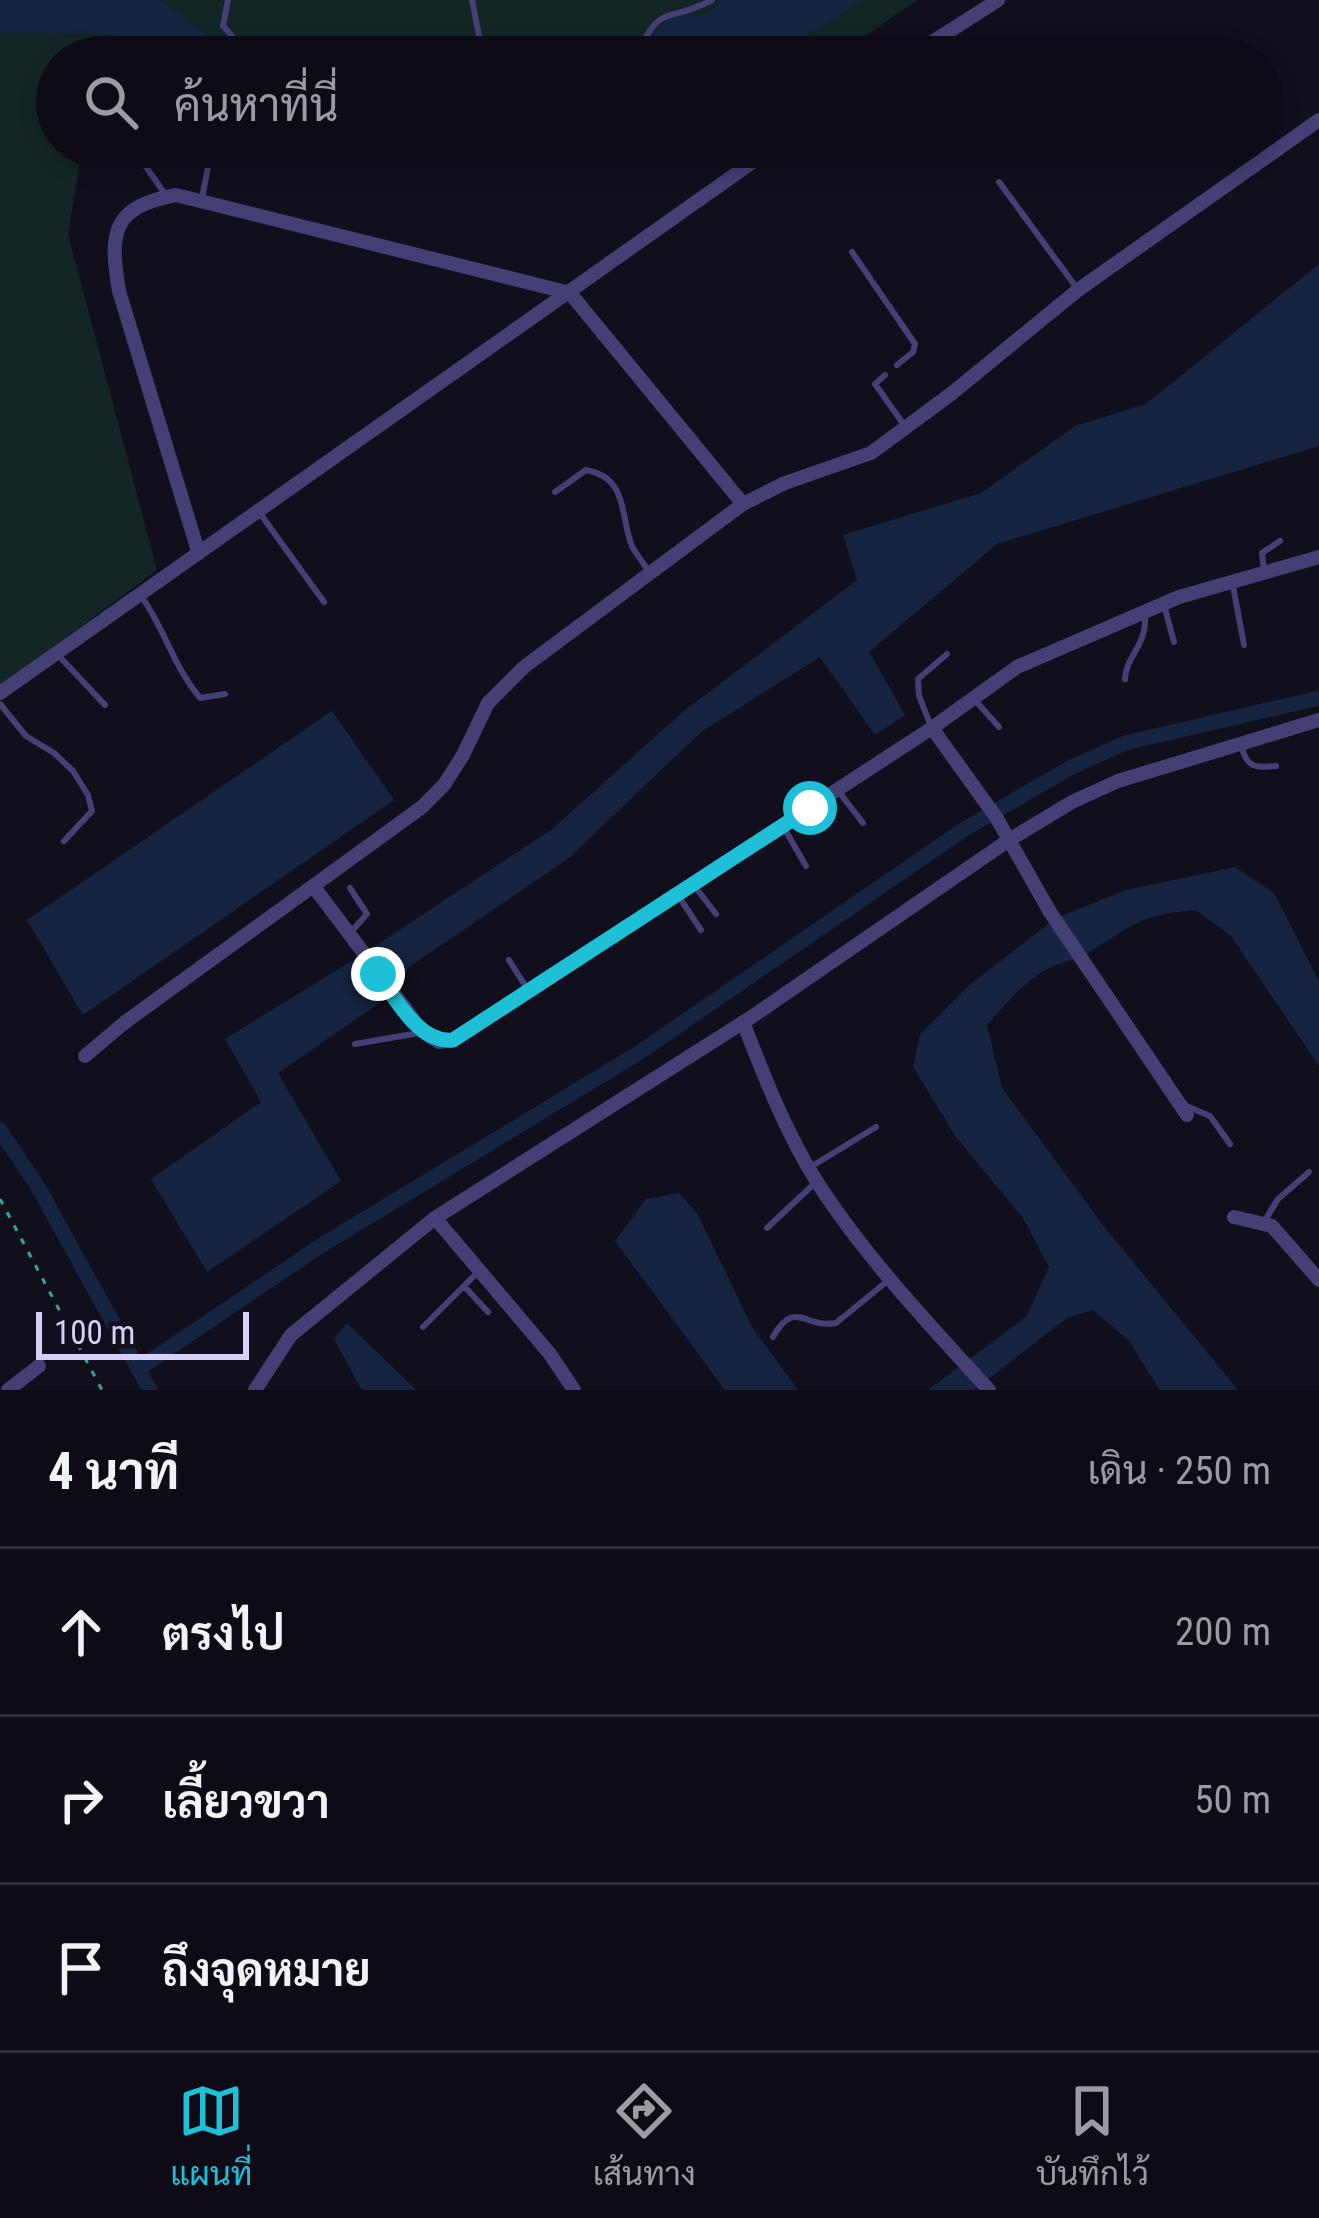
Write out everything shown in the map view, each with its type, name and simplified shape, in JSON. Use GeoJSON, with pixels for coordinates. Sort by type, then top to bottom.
{"type":"FeatureCollection","features":[{"type":"Feature","properties":{"kind":"street"},"geometry":{"type":"LineString","coordinates":[[942,36],[998,0]]}},
{"type":"Feature","properties":{"kind":"street"},"geometry":{"type":"LineString","coordinates":[[1283,145],[1319,120]]}},
{"type":"Feature","properties":{"kind":"street"},"geometry":{"type":"LineString","coordinates":[[0,693],[745,168]]}},
{"type":"Feature","properties":{"kind":"street"},"geometry":{"type":"LineString","coordinates":[[85,1057],[124,1023],[422,807],[444,784],[488,703],[524,667],[743,504],[785,483],[872,453],[1078,290],[1251,168]]}},
{"type":"Feature","properties":{"kind":"street"},"geometry":{"type":"LineString","coordinates":[[198,550],[119,291],[112,250],[121,223],[141,202],[176,195],[570,293],[743,504]]}},
{"type":"Feature","properties":{"kind":"street"},"geometry":{"type":"LineString","coordinates":[[314,887],[423,1032],[439,1042],[453,1040],[1045,653],[1164,604],[1318,560]]}},
{"type":"Feature","properties":{"kind":"street"},"geometry":{"type":"LineString","coordinates":[[255,1390],[290,1335],[435,1218],[743,1022],[1009,840],[1118,781],[1319,721]]}},
{"type":"Feature","properties":{"kind":"street"},"geometry":{"type":"LineString","coordinates":[[932,728],[996,817],[1050,912],[1183,1109]]}},
{"type":"Feature","properties":{"kind":"street"},"geometry":{"type":"LineString","coordinates":[[743,1022],[813,1174],[890,1280],[988,1388]]}},
{"type":"Feature","properties":{"kind":"street"},"geometry":{"type":"LineString","coordinates":[[1234,1217],[1272,1226],[1319,1280]]}},
{"type":"Feature","properties":{"kind":"street"},"geometry":{"type":"LineString","coordinates":[[435,1218],[550,1354],[574,1390]]}},
{"type":"Feature","properties":{"kind":"street"},"geometry":{"type":"LineString","coordinates":[[0,1378],[7,1390],[39,1366]]}},
{"type":"Feature","properties":{"kind":"lane"},"geometry":{"type":"LineString","coordinates":[[228,0],[224,26],[232,36]]}},
{"type":"Feature","properties":{"kind":"lane"},"geometry":{"type":"LineString","coordinates":[[472,0],[479,36]]}},
{"type":"Feature","properties":{"kind":"lane"},"geometry":{"type":"LineString","coordinates":[[646,36],[655,19],[712,0]]}},
{"type":"Feature","properties":{"kind":"lane"},"geometry":{"type":"LineString","coordinates":[[146,168],[166,197]]}},
{"type":"Feature","properties":{"kind":"lane"},"geometry":{"type":"LineString","coordinates":[[201,202],[208,168]]}},
{"type":"Feature","properties":{"kind":"lane"},"geometry":{"type":"LineString","coordinates":[[999,182],[1078,290]]}},
{"type":"Feature","properties":{"kind":"lane"},"geometry":{"type":"LineString","coordinates":[[852,252],[915,344],[913,352],[897,365]]}},
{"type":"Feature","properties":{"kind":"lane"},"geometry":{"type":"LineString","coordinates":[[884,375],[875,384],[906,428]]}},
{"type":"Feature","properties":{"kind":"lane"},"geometry":{"type":"LineString","coordinates":[[555,492],[586,470],[602,476],[626,509],[632,546],[650,574]]}},
{"type":"Feature","properties":{"kind":"lane"},"geometry":{"type":"LineString","coordinates":[[256,509],[324,602]]}},
{"type":"Feature","properties":{"kind":"lane"},"geometry":{"type":"LineString","coordinates":[[1264,573],[1262,553],[1280,541]]}},
{"type":"Feature","properties":{"kind":"lane"},"geometry":{"type":"LineString","coordinates":[[1232,582],[1244,645]]}},
{"type":"Feature","properties":{"kind":"lane"},"geometry":{"type":"LineString","coordinates":[[139,593],[185,680],[200,698],[225,694]]}},
{"type":"Feature","properties":{"kind":"lane"},"geometry":{"type":"LineString","coordinates":[[1164,604],[1174,642]]}},
{"type":"Feature","properties":{"kind":"lane"},"geometry":{"type":"LineString","coordinates":[[1125,679],[1146,633],[1145,611]]}},
{"type":"Feature","properties":{"kind":"lane"},"geometry":{"type":"LineString","coordinates":[[56,653],[105,705]]}},
{"type":"Feature","properties":{"kind":"lane"},"geometry":{"type":"LineString","coordinates":[[932,728],[918,680],[947,654]]}},
{"type":"Feature","properties":{"kind":"lane"},"geometry":{"type":"LineString","coordinates":[[974,698],[999,727]]}},
{"type":"Feature","properties":{"kind":"lane"},"geometry":{"type":"LineString","coordinates":[[0,704],[26,736],[73,771],[88,794],[92,811],[64,841]]}},
{"type":"Feature","properties":{"kind":"lane"},"geometry":{"type":"LineString","coordinates":[[1240,742],[1248,764],[1276,766]]}},
{"type":"Feature","properties":{"kind":"lane"},"geometry":{"type":"LineString","coordinates":[[838,790],[862,823]]}},
{"type":"Feature","properties":{"kind":"lane"},"geometry":{"type":"LineString","coordinates":[[782,825],[806,866]]}},
{"type":"Feature","properties":{"kind":"lane"},"geometry":{"type":"LineString","coordinates":[[693,884],[716,914]]}},
{"type":"Feature","properties":{"kind":"lane"},"geometry":{"type":"LineString","coordinates":[[348,935],[367,914],[350,889]]}},
{"type":"Feature","properties":{"kind":"lane"},"geometry":{"type":"LineString","coordinates":[[677,894],[701,930]]}},
{"type":"Feature","properties":{"kind":"lane"},"geometry":{"type":"LineString","coordinates":[[508,960],[528,991]]}},
{"type":"Feature","properties":{"kind":"lane"},"geometry":{"type":"LineString","coordinates":[[355,1044],[423,1032]]}},
{"type":"Feature","properties":{"kind":"lane"},"geometry":{"type":"LineString","coordinates":[[1183,1109],[1197,1108],[1210,1116],[1230,1144]]}},
{"type":"Feature","properties":{"kind":"lane"},"geometry":{"type":"LineString","coordinates":[[767,1228],[813,1174],[876,1127]]}},
{"type":"Feature","properties":{"kind":"lane"},"geometry":{"type":"LineString","coordinates":[[1264,1223],[1278,1198],[1310,1172]]}},
{"type":"Feature","properties":{"kind":"lane"},"geometry":{"type":"LineString","coordinates":[[423,1327],[479,1271]]}},
{"type":"Feature","properties":{"kind":"lane"},"geometry":{"type":"LineString","coordinates":[[773,1337],[791,1316],[836,1323],[890,1280]]}},
{"type":"Feature","properties":{"kind":"lane"},"geometry":{"type":"LineString","coordinates":[[464,1286],[488,1312]]}},
{"type":"Feature","properties":{"kind":"path"},"geometry":{"type":"LineString","coordinates":[[0,1199],[102,1390]]}},
{"type":"Feature","properties":{"kind":"green space"},"geometry":{"type":"Polygon","coordinates":[[[0,0],[917,0],[865,36],[36,36],[36,168],[79,168],[68,234],[157,570],[0,687],[0,0]]]}},
{"type":"Feature","properties":{"kind":"water"},"geometry":{"type":"Polygon","coordinates":[[[0,0],[160,0],[208,36],[118,36],[0,32],[0,0]]]}},
{"type":"Feature","properties":{"kind":"water"},"geometry":{"type":"Polygon","coordinates":[[[722,0],[862,0],[807,36],[652,36],[668,17],[705,15],[722,0]]]}},
{"type":"Feature","properties":{"kind":"water"},"geometry":{"type":"Polygon","coordinates":[[[1319,264],[1319,446],[997,544],[869,652],[905,715],[875,735],[820,657],[701,732],[569,858],[409,967],[397,991],[278,1073],[341,1181],[207,1272],[151,1179],[261,1102],[225,1039],[551,830],[684,711],[857,580],[843,535],[981,493],[1075,426],[1146,404],[1319,264]]]}},
{"type":"Feature","properties":{"kind":"water"},"geometry":{"type":"Polygon","coordinates":[[[332,711],[394,800],[83,1015],[27,920],[332,711]]]}},
{"type":"Feature","properties":{"kind":"water"},"geometry":{"type":"Polygon","coordinates":[[[1235,867],[1274,893],[1319,981],[1319,1066],[1231,936],[1196,910],[1147,919],[1085,955],[1049,968],[1023,986],[987,1025],[1002,1088],[1106,1229],[1238,1390],[1160,1390],[1129,1341],[1093,1310],[1067,1318],[974,1390],[928,1390],[1026,1317],[1049,1267],[1023,1218],[956,1137],[913,1067],[920,1034],[972,983],[1056,918],[1126,890],[1235,867]]]}},
{"type":"Feature","properties":{"kind":"water"},"geometry":{"type":"Polygon","coordinates":[[[679,1193],[697,1213],[752,1327],[798,1390],[725,1390],[615,1241],[646,1199],[679,1193]]]}},
{"type":"Feature","properties":{"kind":"water"},"geometry":{"type":"Polygon","coordinates":[[[347,1323],[416,1390],[362,1390],[334,1339],[347,1323]]]}},
{"type":"Feature","properties":{"kind":"waterway"},"geometry":{"type":"LineString","coordinates":[[138,1369],[322,1245],[637,1054],[963,830],[1070,768],[1125,743],[1319,698]]}},
{"type":"Feature","properties":{"kind":"waterway"},"geometry":{"type":"LineString","coordinates":[[0,1130],[38,1187],[150,1390]]}},
{"type":"Feature","properties":{"kind":"route"},"geometry":{"type":"LineString","coordinates":[[378,974],[423,1032],[439,1042],[453,1040],[810,808]]}}]}
